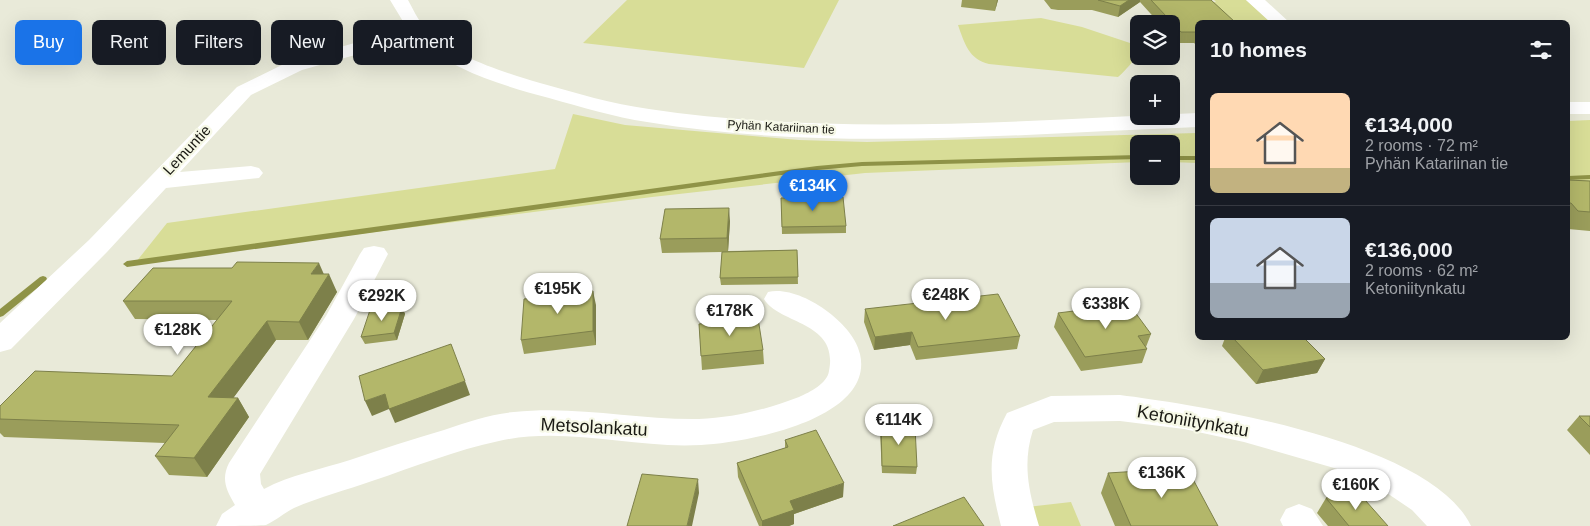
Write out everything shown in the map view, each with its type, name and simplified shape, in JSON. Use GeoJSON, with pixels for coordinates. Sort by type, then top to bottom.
{"type":"FeatureCollection","features":[{"type":"Feature","properties":{"kind":"street","name":"Pyhän Katariinan tie"},"geometry":{"type":"LineString","coordinates":[[399,0],[412,20]]}},
{"type":"Feature","properties":{"kind":"street"},"geometry":{"type":"LineString","coordinates":[[1255,0],[1278,20]]}},
{"type":"Feature","properties":{"kind":"street","name":"Lemuntie"},"geometry":{"type":"LineString","coordinates":[[0,341],[98,246],[244,91],[295,66],[353,49]]}},
{"type":"Feature","properties":{"kind":"street","name":"Pyhän Katariinan tie"},"geometry":{"type":"LineString","coordinates":[[472,64],[512,81],[575,99],[647,116],[742,126],[826,131],[1195,120]]}},
{"type":"Feature","properties":{"kind":"street"},"geometry":{"type":"LineString","coordinates":[[1570,108],[1590,108]]}},
{"type":"Feature","properties":{"kind":"street"},"geometry":{"type":"LineString","coordinates":[[157,182],[251,173]]}},
{"type":"Feature","properties":{"kind":"street"},"geometry":{"type":"LineString","coordinates":[[246,518],[242,472],[339,319],[374,254]]}},
{"type":"Feature","properties":{"kind":"street","name":"Metsolankatu"},"geometry":{"type":"LineString","coordinates":[[246,518],[282,497],[473,434],[510,426],[549,421],[660,431],[702,432],[746,426],[783,416],[816,402],[840,384],[848,363],[841,342],[822,323],[802,309],[778,299]]}},
{"type":"Feature","properties":{"kind":"street","name":"Ketoniitynkatu"},"geometry":{"type":"LineString","coordinates":[[1020,526],[1011,492],[1009,451],[1019,422],[1051,409],[1120,408],[1184,416],[1244,429],[1350,459],[1394,479],[1425,500],[1452,526]]}},
{"type":"Feature","properties":{"kind":"green space"},"geometry":{"type":"Polygon","coordinates":[[[627,0],[839,0],[804,68],[583,43],[627,0]]]}},
{"type":"Feature","properties":{"kind":"green space"},"geometry":{"type":"Polygon","coordinates":[[[1214,0],[1246,0],[1269,20],[1217,20],[1191,3],[1216,2],[1214,0]]]}},
{"type":"Feature","properties":{"kind":"green space"},"geometry":{"type":"Polygon","coordinates":[[[1041,18],[1082,27],[1130,43],[1130,64],[1118,77],[989,64],[977,59],[968,49],[958,25],[1041,18]]]}},
{"type":"Feature","properties":{"kind":"green space"},"geometry":{"type":"Polygon","coordinates":[[[573,114],[625,125],[799,140],[867,142],[1195,133],[1195,163],[1180,162],[1180,135],[1130,135],[1130,162],[865,173],[652,197],[136,262],[167,223],[555,169],[573,114]]]}},
{"type":"Feature","properties":{"kind":"green space"},"geometry":{"type":"Polygon","coordinates":[[[1590,120],[1590,185],[1570,183],[1570,121],[1590,120]]]}},
{"type":"Feature","properties":{"kind":"green space"},"geometry":{"type":"Polygon","coordinates":[[[1071,502],[1081,526],[1006,526],[1000,510],[1071,502]]]}},
{"type":"Feature","properties":{"kind":"building"},"geometry":{"type":"Polygon","coordinates":[[[1098,0],[1129,0],[1120,6],[1098,0]]]}},
{"type":"Feature","properties":{"kind":"building"},"geometry":{"type":"Polygon","coordinates":[[[1151,0],[1211,0],[1233,20],[1195,20],[1195,32],[1181,32],[1180,15],[1165,15],[1151,0]]]}},
{"type":"Feature","properties":{"kind":"building"},"geometry":{"type":"Polygon","coordinates":[[[1570,180],[1590,181],[1590,212],[1578,211],[1571,203],[1570,180]]]}},
{"type":"Feature","properties":{"kind":"building"},"geometry":{"type":"Polygon","coordinates":[[[843,197],[846,226],[782,227],[781,198],[843,197]]]}},
{"type":"Feature","properties":{"kind":"building"},"geometry":{"type":"Polygon","coordinates":[[[729,208],[727,238],[660,239],[665,209],[729,208]]]}},
{"type":"Feature","properties":{"kind":"building"},"geometry":{"type":"Polygon","coordinates":[[[797,250],[798,277],[720,278],[722,252],[797,250]]]}},
{"type":"Feature","properties":{"kind":"building"},"geometry":{"type":"Polygon","coordinates":[[[237,262],[319,263],[311,274],[329,274],[299,322],[267,321],[208,397],[238,398],[194,458],[155,456],[179,425],[0,419],[0,406],[35,371],[172,376],[232,301],[123,301],[153,268],[232,268],[237,262]]]}},
{"type":"Feature","properties":{"kind":"building"},"geometry":{"type":"Polygon","coordinates":[[[593,291],[593,331],[521,340],[524,299],[593,291]]]}},
{"type":"Feature","properties":{"kind":"building"},"geometry":{"type":"Polygon","coordinates":[[[998,294],[1020,336],[918,347],[912,332],[875,337],[865,309],[998,294]]]}},
{"type":"Feature","properties":{"kind":"building"},"geometry":{"type":"Polygon","coordinates":[[[1129,304],[1151,334],[1138,336],[1147,349],[1085,357],[1058,313],[1129,304]]]}},
{"type":"Feature","properties":{"kind":"building"},"geometry":{"type":"Polygon","coordinates":[[[402,307],[394,333],[361,337],[370,310],[402,307]]]}},
{"type":"Feature","properties":{"kind":"building"},"geometry":{"type":"Polygon","coordinates":[[[758,318],[763,350],[701,356],[699,324],[758,318]]]}},
{"type":"Feature","properties":{"kind":"building"},"geometry":{"type":"Polygon","coordinates":[[[1235,340],[1306,340],[1325,359],[1263,370],[1235,340]]]}},
{"type":"Feature","properties":{"kind":"building"},"geometry":{"type":"Polygon","coordinates":[[[451,344],[465,381],[389,409],[385,394],[365,401],[359,376],[451,344]]]}},
{"type":"Feature","properties":{"kind":"building"},"geometry":{"type":"Polygon","coordinates":[[[1579,416],[1590,416],[1590,427],[1579,416]]]}},
{"type":"Feature","properties":{"kind":"building"},"geometry":{"type":"Polygon","coordinates":[[[881,425],[915,427],[917,467],[882,466],[881,425]]]}},
{"type":"Feature","properties":{"kind":"building"},"geometry":{"type":"Polygon","coordinates":[[[816,430],[844,483],[790,501],[794,510],[762,521],[737,463],[788,447],[785,440],[816,430]]]}},
{"type":"Feature","properties":{"kind":"building"},"geometry":{"type":"Polygon","coordinates":[[[1187,468],[1218,526],[1131,526],[1108,473],[1187,468]]]}},
{"type":"Feature","properties":{"kind":"building"},"geometry":{"type":"Polygon","coordinates":[[[642,474],[698,479],[687,526],[627,526],[642,474]]]}},
{"type":"Feature","properties":{"kind":"building"},"geometry":{"type":"Polygon","coordinates":[[[1358,492],[1388,526],[1349,526],[1326,498],[1358,492]]]}},
{"type":"Feature","properties":{"kind":"building"},"geometry":{"type":"Polygon","coordinates":[[[964,497],[984,526],[893,526],[964,497]]]}},
{"type":"Feature","properties":{"kind":"waterway"},"geometry":{"type":"LineString","coordinates":[[127,264],[817,168],[862,164],[1130,157]]}},
{"type":"Feature","properties":{"kind":"waterway"},"geometry":{"type":"LineString","coordinates":[[1180,158],[1195,158]]}},
{"type":"Feature","properties":{"kind":"waterway"},"geometry":{"type":"LineString","coordinates":[[1570,178],[1590,177]]}},
{"type":"Feature","properties":{"kind":"waterway"},"geometry":{"type":"LineString","coordinates":[[0,314],[43,279]]}}]}
